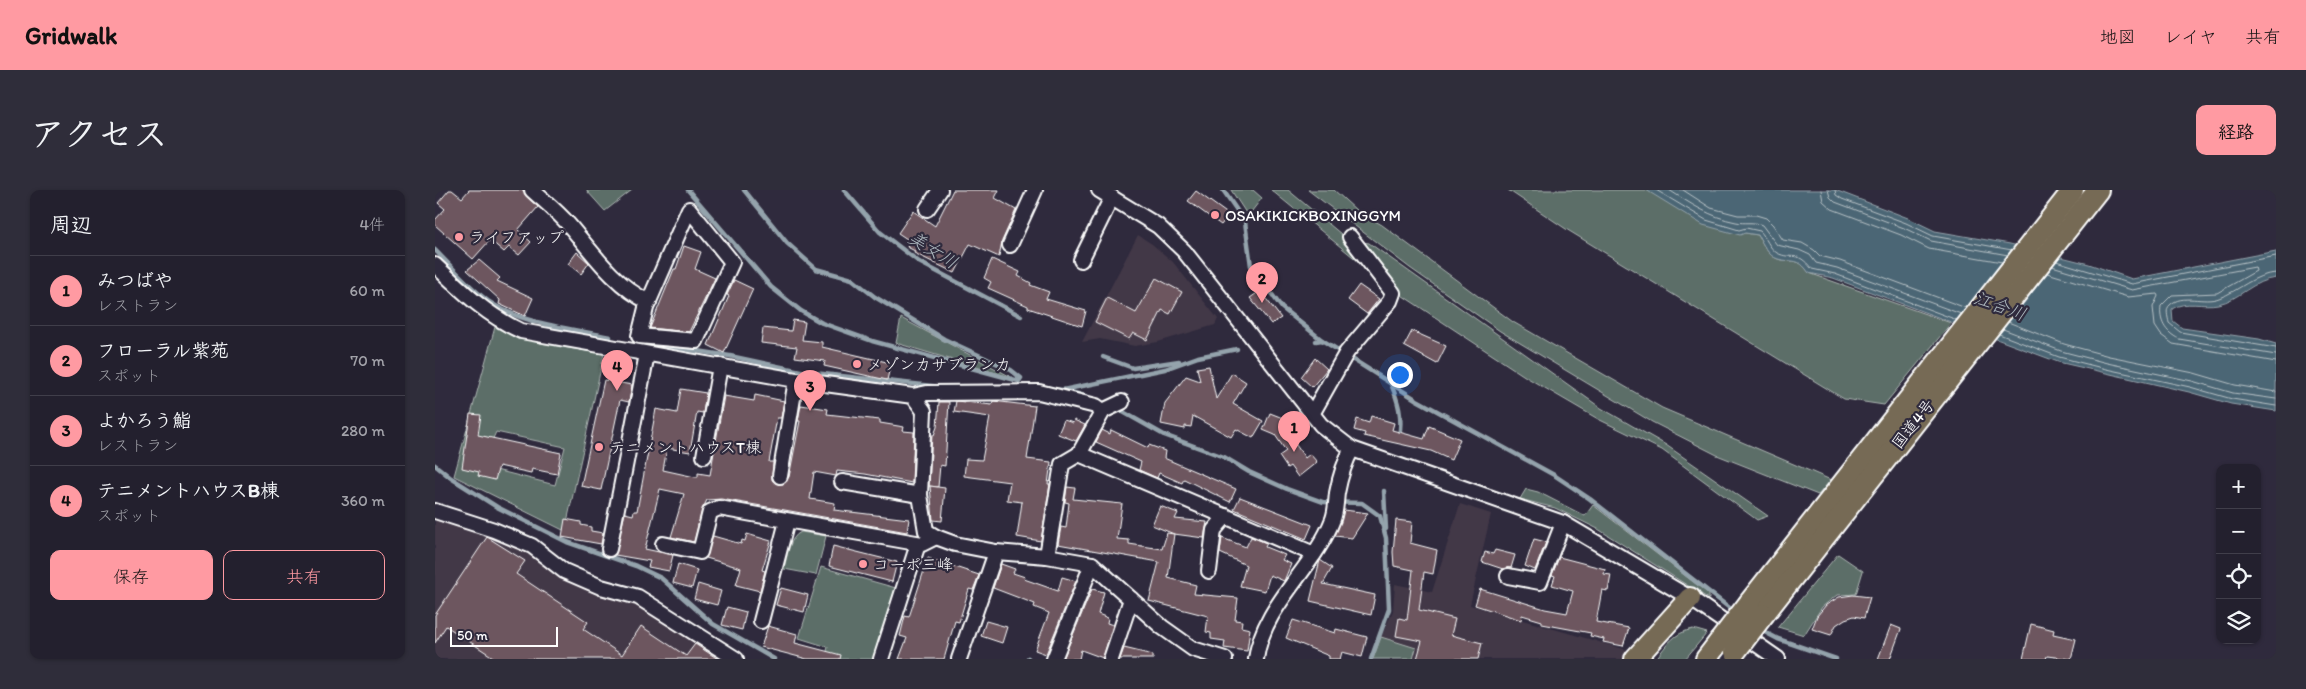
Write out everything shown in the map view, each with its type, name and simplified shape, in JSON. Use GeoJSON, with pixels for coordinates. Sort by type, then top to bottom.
{"type":"FeatureCollection","features":[{"type":"Feature","properties":{"kind":"highway","name":"国道4号"},"geometry":{"type":"LineString","coordinates":[[1706,659],[1728,651],[1757,609],[1839,504],[2073,190]]}},
{"type":"Feature","properties":{"kind":"highway","name":"国道4号"},"geometry":{"type":"LineString","coordinates":[[1839,504],[2099,190]]}},
{"type":"Feature","properties":{"kind":"highway"},"geometry":{"type":"LineString","coordinates":[[1635,659],[1690,598]]}},
{"type":"Feature","properties":{"kind":"street"},"geometry":{"type":"LineString","coordinates":[[532,190],[569,224],[595,257],[637,297],[649,302]]}},
{"type":"Feature","properties":{"kind":"street"},"geometry":{"type":"LineString","coordinates":[[927,209],[940,190]]}},
{"type":"Feature","properties":{"kind":"street"},"geometry":{"type":"LineString","coordinates":[[1010,245],[1035,190]]}},
{"type":"Feature","properties":{"kind":"street"},"geometry":{"type":"LineString","coordinates":[[1099,190],[1158,226],[1184,250],[1213,284],[1311,414],[1321,425],[1352,450],[1563,522],[1690,598],[1778,659]]}},
{"type":"Feature","properties":{"kind":"street"},"geometry":{"type":"LineString","coordinates":[[1081,260],[1112,197]]}},
{"type":"Feature","properties":{"kind":"street"},"geometry":{"type":"LineString","coordinates":[[609,549],[641,353],[639,336],[649,302],[689,209],[733,262],[696,341],[639,336]]}},
{"type":"Feature","properties":{"kind":"street"},"geometry":{"type":"LineString","coordinates":[[1311,414],[1347,352],[1390,302],[1393,293],[1350,237]]}},
{"type":"Feature","properties":{"kind":"street"},"geometry":{"type":"LineString","coordinates":[[435,264],[481,309],[500,322],[521,331],[796,380],[913,396],[927,393],[1039,392],[1106,410]]}},
{"type":"Feature","properties":{"kind":"street"},"geometry":{"type":"LineString","coordinates":[[704,456],[720,366]]}},
{"type":"Feature","properties":{"kind":"street"},"geometry":{"type":"LineString","coordinates":[[780,476],[796,380]]}},
{"type":"Feature","properties":{"kind":"street"},"geometry":{"type":"LineString","coordinates":[[913,396],[924,412],[920,495],[926,531],[936,537],[996,552],[1047,556],[1092,564],[1162,627],[1193,649],[1225,659]]}},
{"type":"Feature","properties":{"kind":"street"},"geometry":{"type":"LineString","coordinates":[[1047,556],[1062,464],[1079,454],[1106,410],[1122,402]]}},
{"type":"Feature","properties":{"kind":"street"},"geometry":{"type":"LineString","coordinates":[[1256,659],[1257,648],[1268,621],[1313,554],[1334,514],[1345,462],[1352,450]]}},
{"type":"Feature","properties":{"kind":"street"},"geometry":{"type":"LineString","coordinates":[[1079,454],[1313,554]]}},
{"type":"Feature","properties":{"kind":"street"},"geometry":{"type":"LineString","coordinates":[[842,482],[920,495]]}},
{"type":"Feature","properties":{"kind":"street"},"geometry":{"type":"LineString","coordinates":[[663,544],[700,552],[710,512],[719,508],[918,544],[936,537]]}},
{"type":"Feature","properties":{"kind":"street"},"geometry":{"type":"LineString","coordinates":[[435,511],[494,530],[532,546],[564,571],[601,587],[638,597],[736,659]]}},
{"type":"Feature","properties":{"kind":"street"},"geometry":{"type":"LineString","coordinates":[[1209,571],[1214,530],[1226,516]]}},
{"type":"Feature","properties":{"kind":"street"},"geometry":{"type":"LineString","coordinates":[[761,621],[787,521]]}},
{"type":"Feature","properties":{"kind":"street"},"geometry":{"type":"LineString","coordinates":[[1508,576],[1540,582],[1563,522]]}},
{"type":"Feature","properties":{"kind":"street"},"geometry":{"type":"LineString","coordinates":[[881,659],[918,544]]}},
{"type":"Feature","properties":{"kind":"street"},"geometry":{"type":"LineString","coordinates":[[959,659],[996,552]]}},
{"type":"Feature","properties":{"kind":"street"},"geometry":{"type":"LineString","coordinates":[[1054,659],[1092,564]]}},
{"type":"Feature","properties":{"kind":"street"},"geometry":{"type":"LineString","coordinates":[[1111,659],[1131,599]]}},
{"type":"Feature","properties":{"kind":"shaded area"},"geometry":{"type":"Polygon","coordinates":[[[1138,235],[1173,262],[1218,319],[1215,325],[1158,342],[1135,346],[1100,339],[1082,342],[1138,235]]]}},
{"type":"Feature","properties":{"kind":"shaded area"},"geometry":{"type":"Polygon","coordinates":[[[1460,504],[1491,514],[1470,605],[1631,651],[1625,659],[1413,659],[1416,648],[1381,637],[1393,611],[1395,584],[1432,592],[1460,504]]]}},
{"type":"Feature","properties":{"kind":"shaded area"},"geometry":{"type":"Polygon","coordinates":[[[435,511],[494,530],[564,571],[576,584],[595,593],[643,605],[724,659],[435,659],[435,511]]]}},
{"type":"Feature","properties":{"kind":"green space"},"geometry":{"type":"Polygon","coordinates":[[[587,190],[632,190],[605,211],[587,191],[587,190]]]}},
{"type":"Feature","properties":{"kind":"green space"},"geometry":{"type":"Polygon","coordinates":[[[1231,190],[1253,190],[1262,198],[1248,216],[1231,190]]]}},
{"type":"Feature","properties":{"kind":"green space"},"geometry":{"type":"Polygon","coordinates":[[[1271,190],[1288,190],[1347,239],[1369,270],[1271,190]]]}},
{"type":"Feature","properties":{"kind":"green space"},"geometry":{"type":"Polygon","coordinates":[[[1308,190],[1334,190],[1356,210],[1382,225],[1513,322],[1662,408],[1831,480],[1818,495],[1717,455],[1652,422],[1500,331],[1410,268],[1308,190]]]}},
{"type":"Feature","properties":{"kind":"green space"},"geometry":{"type":"Polygon","coordinates":[[[1508,190],[1646,190],[1745,233],[1758,235],[1771,255],[1778,259],[1799,263],[1809,273],[1951,323],[1884,405],[1844,399],[1566,229],[1508,190]]]}},
{"type":"Feature","properties":{"kind":"green space"},"geometry":{"type":"Polygon","coordinates":[[[1362,242],[1369,243],[1601,408],[1666,445],[1768,516],[1757,520],[1662,450],[1598,419],[1526,377],[1397,292],[1362,242]]]}},
{"type":"Feature","properties":{"kind":"green space"},"geometry":{"type":"Polygon","coordinates":[[[901,318],[1013,378],[896,343],[901,318]]]}},
{"type":"Feature","properties":{"kind":"green space"},"geometry":{"type":"Polygon","coordinates":[[[495,327],[534,342],[604,354],[565,531],[454,476],[495,327]],[[496,432],[483,460],[488,468],[555,485],[565,447],[496,432]]]}},
{"type":"Feature","properties":{"kind":"green space"},"geometry":{"type":"Polygon","coordinates":[[[1526,489],[1538,492],[1585,516],[1593,505],[1709,594],[1709,599],[1598,529],[1555,508],[1520,499],[1526,489]]]}},
{"type":"Feature","properties":{"kind":"green space"},"geometry":{"type":"Polygon","coordinates":[[[801,532],[826,536],[816,575],[784,569],[791,543],[801,532]]]}},
{"type":"Feature","properties":{"kind":"green space"},"geometry":{"type":"Polygon","coordinates":[[[1838,554],[1863,571],[1856,594],[1837,595],[1822,607],[1804,635],[1778,627],[1838,554]]]}},
{"type":"Feature","properties":{"kind":"green space"},"geometry":{"type":"Polygon","coordinates":[[[821,567],[896,588],[873,659],[825,659],[828,647],[799,638],[821,567]]]}},
{"type":"Feature","properties":{"kind":"green space"},"geometry":{"type":"Polygon","coordinates":[[[1693,629],[1707,633],[1685,659],[1656,659],[1676,636],[1693,629]]]}},
{"type":"Feature","properties":{"kind":"green space"},"geometry":{"type":"Polygon","coordinates":[[[1381,637],[1416,648],[1413,659],[1373,659],[1381,637]]]}},
{"type":"Feature","properties":{"kind":"water","name":"江合川"},"geometry":{"type":"Polygon","coordinates":[[[1646,190],[1835,190],[1908,218],[1935,231],[2010,244],[2089,264],[2132,279],[2276,251],[2276,278],[2260,282],[2226,302],[2212,305],[2188,304],[2172,309],[2173,321],[2182,328],[2259,339],[2276,344],[2276,411],[2231,404],[2189,392],[2058,362],[1833,278],[1809,273],[1799,263],[1778,259],[1771,255],[1758,235],[1745,233],[1740,235],[1703,225],[1646,190]]]}},
{"type":"Feature","properties":{"kind":"building"},"geometry":{"type":"Polygon","coordinates":[[[449,190],[452,190],[462,198],[469,190],[523,190],[526,196],[538,207],[518,230],[531,242],[519,255],[509,247],[504,252],[490,240],[473,259],[435,225],[435,220],[445,209],[438,203],[449,190]]]}},
{"type":"Feature","properties":{"kind":"building"},"geometry":{"type":"Polygon","coordinates":[[[953,190],[999,190],[995,198],[1016,210],[1002,241],[999,257],[970,244],[955,273],[914,253],[915,251],[907,247],[910,241],[898,233],[913,211],[935,226],[953,190]]]}},
{"type":"Feature","properties":{"kind":"building"},"geometry":{"type":"Polygon","coordinates":[[[1196,191],[1229,215],[1221,225],[1188,201],[1196,191]]]}},
{"type":"Feature","properties":{"kind":"building"},"geometry":{"type":"Polygon","coordinates":[[[684,246],[701,252],[695,269],[715,278],[689,332],[650,328],[674,269],[676,269],[684,246]]]}},
{"type":"Feature","properties":{"kind":"building"},"geometry":{"type":"Polygon","coordinates":[[[577,252],[589,263],[581,274],[568,264],[577,252]]]}},
{"type":"Feature","properties":{"kind":"building"},"geometry":{"type":"Polygon","coordinates":[[[992,259],[1020,272],[1018,276],[1031,283],[1030,285],[1049,292],[1046,299],[1086,311],[1082,326],[1028,308],[1028,306],[988,288],[991,282],[984,278],[992,259]]]}},
{"type":"Feature","properties":{"kind":"building"},"geometry":{"type":"Polygon","coordinates":[[[479,260],[500,278],[497,281],[533,298],[525,316],[499,304],[500,300],[467,270],[479,260]]]}},
{"type":"Feature","properties":{"kind":"building"},"geometry":{"type":"Polygon","coordinates":[[[1156,278],[1182,292],[1170,314],[1162,310],[1147,340],[1133,333],[1129,339],[1095,322],[1107,298],[1136,313],[1156,278]]]}},
{"type":"Feature","properties":{"kind":"building"},"geometry":{"type":"Polygon","coordinates":[[[734,280],[753,289],[724,353],[708,345],[734,280]]]}},
{"type":"Feature","properties":{"kind":"building"},"geometry":{"type":"Polygon","coordinates":[[[1359,285],[1379,299],[1367,314],[1348,300],[1359,285]]]}},
{"type":"Feature","properties":{"kind":"building"},"geometry":{"type":"Polygon","coordinates":[[[1260,291],[1281,318],[1271,324],[1250,298],[1260,291]]]}},
{"type":"Feature","properties":{"kind":"building"},"geometry":{"type":"Polygon","coordinates":[[[793,320],[805,322],[802,340],[822,342],[822,347],[891,363],[887,380],[824,366],[825,361],[795,357],[797,347],[761,343],[763,328],[791,331],[793,320]]]}},
{"type":"Feature","properties":{"kind":"building"},"geometry":{"type":"Polygon","coordinates":[[[1412,331],[1446,346],[1437,364],[1404,346],[1412,331]]]}},
{"type":"Feature","properties":{"kind":"building"},"geometry":{"type":"Polygon","coordinates":[[[1315,358],[1327,369],[1312,387],[1301,377],[1315,358]]]}},
{"type":"Feature","properties":{"kind":"building"},"geometry":{"type":"Polygon","coordinates":[[[1209,366],[1216,399],[1232,373],[1246,382],[1233,404],[1263,421],[1253,438],[1236,429],[1231,437],[1193,416],[1191,427],[1185,426],[1185,429],[1161,424],[1165,403],[1186,376],[1200,381],[1197,368],[1209,366]]]}},
{"type":"Feature","properties":{"kind":"building","name":"テニメントハウスT棟"},"geometry":{"type":"Polygon","coordinates":[[[604,380],[632,385],[629,402],[620,400],[601,490],[581,486],[604,380]]]}},
{"type":"Feature","properties":{"kind":"building"},"geometry":{"type":"Polygon","coordinates":[[[681,389],[706,393],[703,413],[697,412],[690,452],[667,448],[663,470],[695,477],[698,477],[698,473],[710,475],[724,396],[754,401],[755,395],[784,401],[781,418],[777,418],[769,462],[773,462],[772,480],[778,484],[783,484],[789,477],[800,421],[798,421],[801,405],[828,409],[827,414],[880,420],[880,423],[904,427],[903,431],[914,432],[912,483],[865,474],[837,471],[836,476],[814,472],[810,499],[835,503],[834,510],[909,519],[907,532],[721,499],[707,500],[702,510],[694,542],[671,537],[684,494],[660,489],[645,549],[673,555],[669,571],[648,567],[650,561],[615,555],[625,513],[633,515],[634,511],[637,511],[656,409],[677,413],[681,389]]]}},
{"type":"Feature","properties":{"kind":"building"},"geometry":{"type":"Polygon","coordinates":[[[956,401],[992,405],[993,401],[1035,406],[1027,459],[1051,462],[1048,484],[1050,484],[1041,541],[1017,537],[1022,502],[1007,500],[1010,482],[964,476],[966,459],[982,460],[990,417],[954,412],[956,401]]]}},
{"type":"Feature","properties":{"kind":"building"},"geometry":{"type":"Polygon","coordinates":[[[939,402],[949,402],[945,466],[940,465],[938,487],[929,486],[932,435],[934,435],[937,427],[939,402]]]}},
{"type":"Feature","properties":{"kind":"building"},"geometry":{"type":"Polygon","coordinates":[[[1270,413],[1293,422],[1285,429],[1305,458],[1310,454],[1317,462],[1298,477],[1290,466],[1287,468],[1279,456],[1286,451],[1275,435],[1263,430],[1270,413]]]}},
{"type":"Feature","properties":{"kind":"building"},"geometry":{"type":"Polygon","coordinates":[[[470,414],[481,415],[478,435],[561,453],[557,474],[532,469],[531,473],[499,466],[495,480],[478,476],[479,472],[462,468],[470,414]]]}},
{"type":"Feature","properties":{"kind":"building"},"geometry":{"type":"Polygon","coordinates":[[[1371,416],[1394,423],[1392,430],[1424,439],[1429,426],[1460,439],[1451,460],[1431,451],[1364,436],[1365,433],[1354,430],[1357,419],[1369,423],[1371,416]]]}},
{"type":"Feature","properties":{"kind":"building"},"geometry":{"type":"Polygon","coordinates":[[[1064,420],[1073,423],[1074,420],[1085,425],[1076,441],[1058,434],[1064,420]]]}},
{"type":"Feature","properties":{"kind":"building"},"geometry":{"type":"Polygon","coordinates":[[[1102,430],[1110,434],[1111,430],[1148,448],[1149,445],[1165,451],[1164,458],[1236,489],[1230,502],[1184,479],[1182,483],[1159,473],[1157,478],[1139,470],[1141,462],[1096,442],[1102,430]]]}},
{"type":"Feature","properties":{"kind":"building"},"geometry":{"type":"Polygon","coordinates":[[[930,486],[945,488],[942,521],[933,520],[930,486]]]}},
{"type":"Feature","properties":{"kind":"building"},"geometry":{"type":"Polygon","coordinates":[[[1067,487],[1075,488],[1073,499],[1122,504],[1117,539],[1129,540],[1129,544],[1162,549],[1167,533],[1174,534],[1168,578],[1196,585],[1194,594],[1238,598],[1235,620],[1242,621],[1241,627],[1250,629],[1247,651],[1224,648],[1225,641],[1211,639],[1211,633],[1206,632],[1208,616],[1149,601],[1159,562],[1058,544],[1061,527],[1066,528],[1069,503],[1065,502],[1067,487]]]}},
{"type":"Feature","properties":{"kind":"building"},"geometry":{"type":"Polygon","coordinates":[[[1240,497],[1312,525],[1306,539],[1234,509],[1240,497]]]}},
{"type":"Feature","properties":{"kind":"building"},"geometry":{"type":"Polygon","coordinates":[[[1160,506],[1178,513],[1175,519],[1207,522],[1204,538],[1174,534],[1152,525],[1160,506]]]}},
{"type":"Feature","properties":{"kind":"building"},"geometry":{"type":"Polygon","coordinates":[[[1344,510],[1368,513],[1352,538],[1335,536],[1344,510]]]}},
{"type":"Feature","properties":{"kind":"building"},"geometry":{"type":"Polygon","coordinates":[[[565,519],[581,522],[581,525],[591,527],[591,531],[603,533],[601,544],[562,537],[565,519]]]}},
{"type":"Feature","properties":{"kind":"building"},"geometry":{"type":"Polygon","coordinates":[[[1396,520],[1412,522],[1410,543],[1437,550],[1433,574],[1424,572],[1419,610],[1455,619],[1451,635],[1482,643],[1478,659],[1417,659],[1422,641],[1396,636],[1399,618],[1407,620],[1413,570],[1394,566],[1393,552],[1396,520]]]}},
{"type":"Feature","properties":{"kind":"building"},"geometry":{"type":"Polygon","coordinates":[[[747,534],[771,541],[762,570],[765,571],[760,591],[736,585],[741,568],[706,558],[713,536],[741,544],[742,540],[745,541],[747,534]]]}},
{"type":"Feature","properties":{"kind":"building"},"geometry":{"type":"Polygon","coordinates":[[[487,537],[525,561],[516,574],[588,622],[583,629],[622,655],[641,626],[686,656],[695,644],[718,659],[496,659],[446,626],[435,643],[435,615],[487,537]]]}},
{"type":"Feature","properties":{"kind":"building"},"geometry":{"type":"Polygon","coordinates":[[[1251,537],[1267,543],[1265,547],[1285,555],[1282,560],[1291,564],[1284,581],[1270,575],[1265,591],[1240,586],[1246,565],[1220,553],[1222,538],[1246,547],[1251,537]]]}},
{"type":"Feature","properties":{"kind":"building"},"geometry":{"type":"Polygon","coordinates":[[[1534,539],[1546,542],[1535,570],[1525,566],[1534,539]]]}},
{"type":"Feature","properties":{"kind":"building","name":"コーポ三峰"},"geometry":{"type":"Polygon","coordinates":[[[833,546],[897,562],[892,582],[829,566],[833,546]]]}},
{"type":"Feature","properties":{"kind":"building"},"geometry":{"type":"Polygon","coordinates":[[[1495,550],[1515,555],[1511,568],[1503,569],[1482,562],[1485,552],[1493,554],[1495,550]]]}},
{"type":"Feature","properties":{"kind":"building"},"geometry":{"type":"Polygon","coordinates":[[[1559,557],[1605,569],[1604,574],[1611,575],[1608,591],[1602,590],[1596,622],[1629,628],[1623,646],[1603,642],[1604,639],[1590,636],[1591,633],[1542,624],[1542,621],[1522,615],[1521,620],[1475,605],[1480,589],[1545,609],[1567,613],[1573,591],[1552,585],[1555,576],[1552,575],[1559,557]]]}},
{"type":"Feature","properties":{"kind":"building"},"geometry":{"type":"Polygon","coordinates":[[[928,558],[979,575],[973,590],[969,589],[959,622],[955,621],[944,659],[899,659],[907,638],[900,636],[905,616],[909,617],[928,558]]]}},
{"type":"Feature","properties":{"kind":"building"},"geometry":{"type":"Polygon","coordinates":[[[1320,560],[1332,568],[1323,584],[1375,595],[1371,615],[1310,601],[1320,560]]]}},
{"type":"Feature","properties":{"kind":"building"},"geometry":{"type":"Polygon","coordinates":[[[678,564],[697,570],[692,588],[673,583],[678,564]]]}},
{"type":"Feature","properties":{"kind":"building"},"geometry":{"type":"Polygon","coordinates":[[[1001,564],[1015,569],[1013,573],[1025,577],[1024,579],[1058,591],[1062,577],[1076,581],[1046,654],[1035,650],[1049,613],[1034,607],[1035,604],[993,588],[1001,564]]]}},
{"type":"Feature","properties":{"kind":"building"},"geometry":{"type":"Polygon","coordinates":[[[698,584],[721,591],[717,605],[694,599],[698,584]]]}},
{"type":"Feature","properties":{"kind":"building"},"geometry":{"type":"Polygon","coordinates":[[[781,588],[808,595],[804,612],[776,605],[781,588]]]}},
{"type":"Feature","properties":{"kind":"building"},"geometry":{"type":"Polygon","coordinates":[[[1092,589],[1104,592],[1098,614],[1108,618],[1107,623],[1113,625],[1103,658],[1081,650],[1079,659],[1063,659],[1092,589]]]}},
{"type":"Feature","properties":{"kind":"building"},"geometry":{"type":"Polygon","coordinates":[[[1853,595],[1870,597],[1864,618],[1854,616],[1845,619],[1836,625],[1831,635],[1812,629],[1817,616],[1826,605],[1839,597],[1853,595]]]}},
{"type":"Feature","properties":{"kind":"building"},"geometry":{"type":"Polygon","coordinates":[[[727,607],[746,612],[742,630],[722,625],[727,607]]]}},
{"type":"Feature","properties":{"kind":"building"},"geometry":{"type":"Polygon","coordinates":[[[1293,620],[1335,633],[1336,629],[1367,637],[1362,657],[1342,652],[1340,659],[1329,659],[1329,656],[1286,638],[1293,620]]]}},
{"type":"Feature","properties":{"kind":"building"},"geometry":{"type":"Polygon","coordinates":[[[986,621],[1007,627],[1002,643],[981,636],[986,621]]]}},
{"type":"Feature","properties":{"kind":"building"},"geometry":{"type":"Polygon","coordinates":[[[2031,624],[2054,630],[2053,634],[2076,639],[2071,659],[2047,656],[2046,659],[2023,659],[2031,624]]]}},
{"type":"Feature","properties":{"kind":"building"},"geometry":{"type":"Polygon","coordinates":[[[1891,625],[1901,629],[1890,659],[1878,659],[1891,625]]]}},
{"type":"Feature","properties":{"kind":"building"},"geometry":{"type":"Polygon","coordinates":[[[768,626],[797,634],[795,643],[841,655],[840,659],[807,659],[761,647],[768,626]]]}},
{"type":"Feature","properties":{"kind":"building"},"geometry":{"type":"Polygon","coordinates":[[[1124,648],[1153,655],[1153,659],[1120,659],[1124,648]]]}},
{"type":"Feature","properties":{"kind":"waterway"},"geometry":{"type":"LineString","coordinates":[[688,190],[771,287],[801,311],[822,323],[872,341],[1019,381],[1021,378],[1011,370],[944,339],[875,297],[852,279],[816,269],[787,243],[744,190]]}},
{"type":"Feature","properties":{"kind":"waterway","name":"美女川"},"geometry":{"type":"LineString","coordinates":[[844,190],[880,232],[919,262],[1021,316]]}},
{"type":"Feature","properties":{"kind":"waterway"},"geometry":{"type":"LineString","coordinates":[[1223,190],[1245,222],[1251,266],[1282,308],[1322,340]]}},
{"type":"Feature","properties":{"kind":"waterway"},"geometry":{"type":"LineString","coordinates":[[435,250],[474,290],[502,309],[531,321],[610,337]]}},
{"type":"Feature","properties":{"kind":"waterway"},"geometry":{"type":"LineString","coordinates":[[1316,341],[1322,340],[1417,400],[1554,475],[1590,499],[1736,613]]}},
{"type":"Feature","properties":{"kind":"waterway"},"geometry":{"type":"LineString","coordinates":[[652,344],[730,356],[805,372],[941,387]]}},
{"type":"Feature","properties":{"kind":"waterway"},"geometry":{"type":"LineString","coordinates":[[1053,389],[1063,390],[1165,369],[1198,357],[1237,349]]}},
{"type":"Feature","properties":{"kind":"waterway","name":"美女川"},"geometry":{"type":"LineString","coordinates":[[1103,357],[1133,368],[1179,361]]}},
{"type":"Feature","properties":{"kind":"waterway"},"geometry":{"type":"LineString","coordinates":[[1391,384],[1399,409],[1399,436]]}},
{"type":"Feature","properties":{"kind":"waterway"},"geometry":{"type":"LineString","coordinates":[[1064,390],[1088,397]]}},
{"type":"Feature","properties":{"kind":"waterway"},"geometry":{"type":"LineString","coordinates":[[1116,408],[1164,435],[1224,457],[1249,472],[1287,489],[1323,502],[1362,503],[1380,516],[1386,538],[1389,609],[1371,659]]}},
{"type":"Feature","properties":{"kind":"waterway"},"geometry":{"type":"LineString","coordinates":[[435,465],[451,478],[497,507],[567,542],[636,566],[661,578],[713,624],[774,659]]}},
{"type":"Feature","properties":{"kind":"waterway"},"geometry":{"type":"LineString","coordinates":[[1384,491],[1386,529]]}},
{"type":"Feature","properties":{"kind":"waterway"},"geometry":{"type":"LineString","coordinates":[[1759,629],[1778,639],[1836,659]]}},
{"type":"Feature","properties":{"kind":"place","name":"OSAKIKICKBOXINGGYM"},"geometry":{"type":"Point","coordinates":[1215,215]}},
{"type":"Feature","properties":{"kind":"place","name":"ライフアップ"},"geometry":{"type":"Point","coordinates":[459,237]}},
{"type":"Feature","properties":{"kind":"place","name":"フローラル紫苑"},"geometry":{"type":"Point","coordinates":[1262,303]}},
{"type":"Feature","properties":{"kind":"place","name":"メゾンカサブランカ"},"geometry":{"type":"Point","coordinates":[857,364]}},
{"type":"Feature","properties":{"kind":"place","name":"テニメントハウスB棟"},"geometry":{"type":"Point","coordinates":[617,391]}},
{"type":"Feature","properties":{"kind":"place","name":"よかろう鮨"},"geometry":{"type":"Point","coordinates":[810,411]}},
{"type":"Feature","properties":{"kind":"place","name":"テニメントハウスT棟"},"geometry":{"type":"Point","coordinates":[599,447]}},
{"type":"Feature","properties":{"kind":"place","name":"みつばや"},"geometry":{"type":"Point","coordinates":[1294,452]}},
{"type":"Feature","properties":{"kind":"place","name":"コーポ三峰"},"geometry":{"type":"Point","coordinates":[863,564]}}]}
